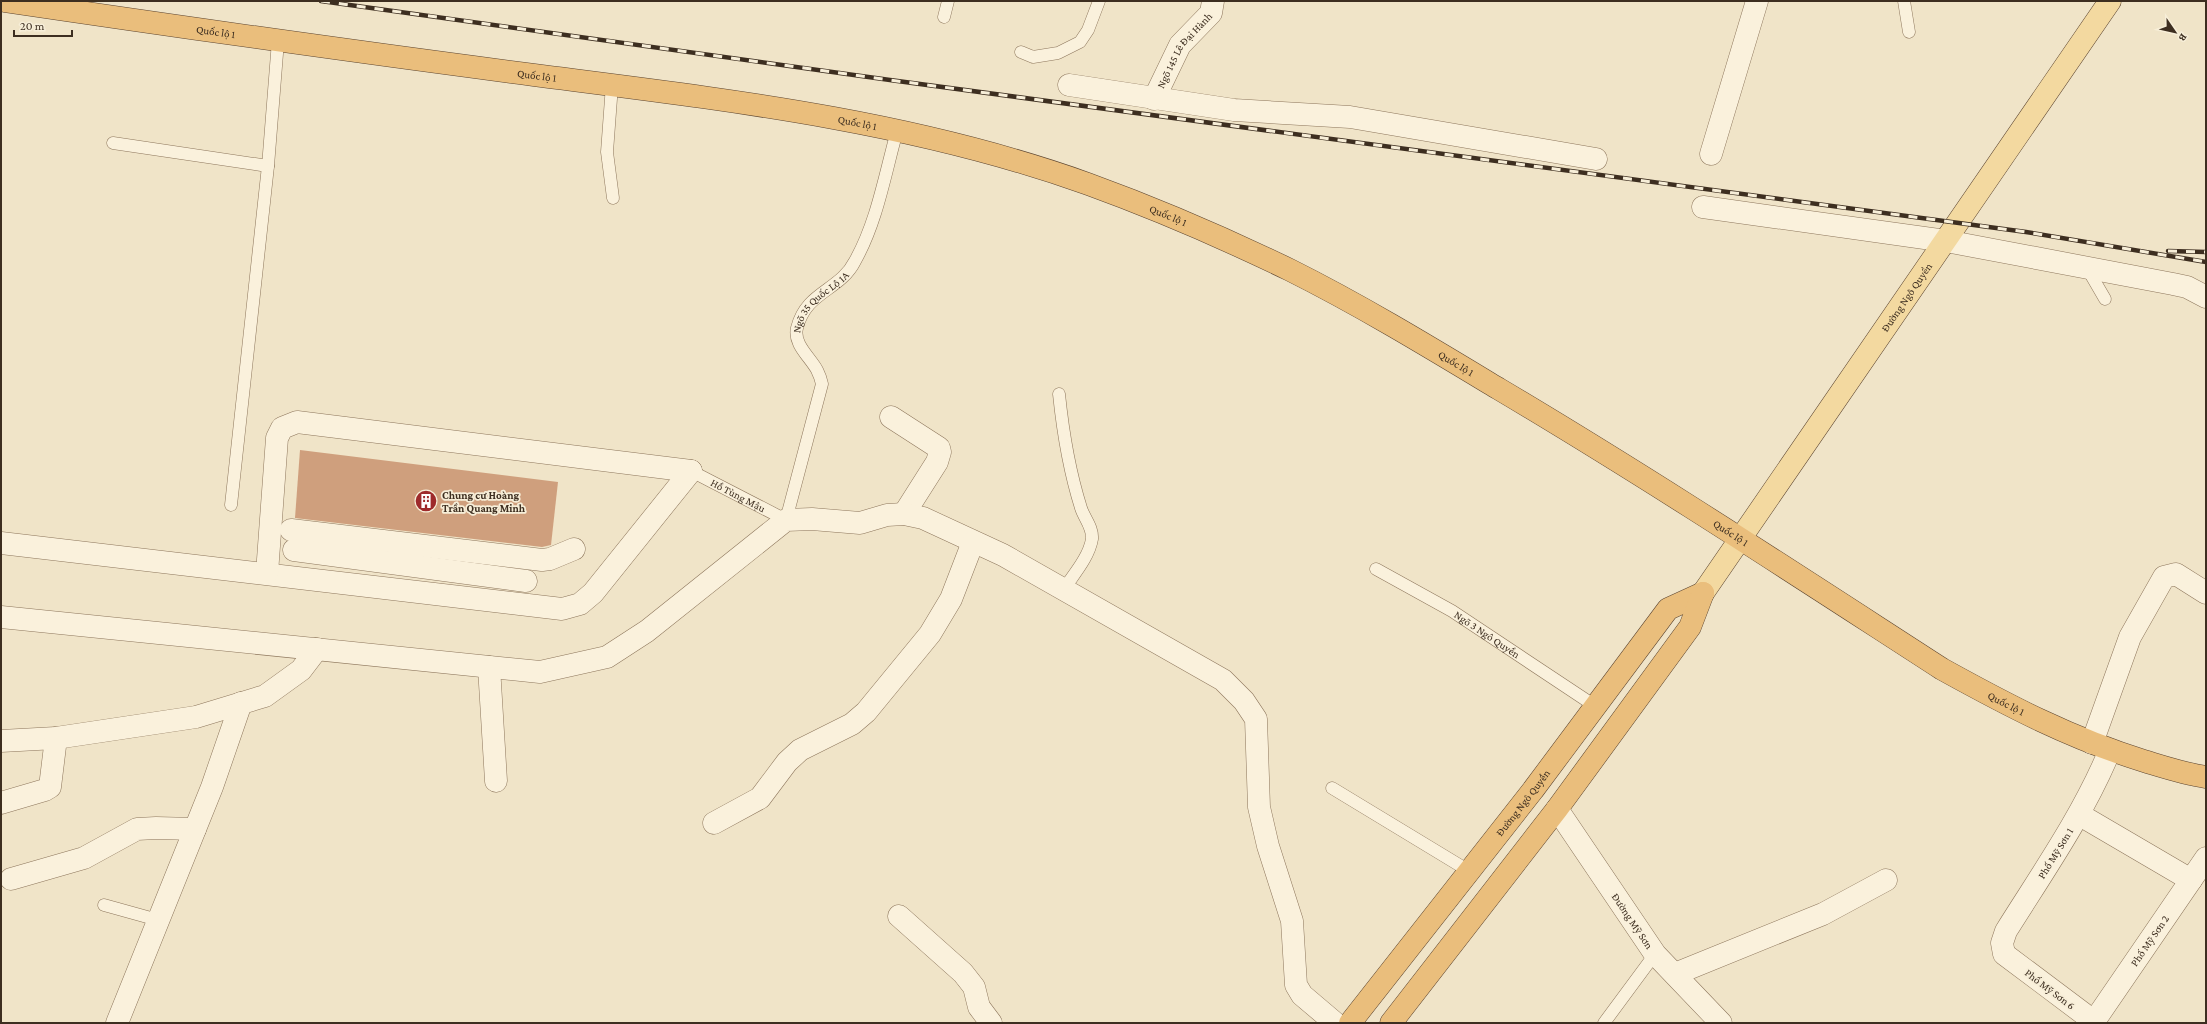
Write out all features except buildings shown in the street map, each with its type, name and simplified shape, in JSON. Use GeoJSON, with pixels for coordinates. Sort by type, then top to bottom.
{"type":"FeatureCollection","features":[{"type":"Feature","properties":{"kind":"highway","name":"Quốc lộ 1"},"geometry":{"type":"LineString","coordinates":[[5,1],[278,41],[612,85],[684,93],[897,131],[1001,156],[1085,183],[1186,222],[1293,271],[1389,324],[1566,428],[1942,669],[2045,724],[2101,747],[2206,777]]}},
{"type":"Feature","properties":{"kind":"highway","name":"Đường Ngô Quyền"},"geometry":{"type":"LineString","coordinates":[[1350,1023],[1533,790],[1668,609],[1703,593]]}},
{"type":"Feature","properties":{"kind":"highway","name":"Đường Ngô Quyền"},"geometry":{"type":"LineString","coordinates":[[1391,1023],[1557,809],[1690,626],[1703,593]]}},
{"type":"Feature","properties":{"kind":"highway"},"geometry":{"type":"LineString","coordinates":[[1533,790],[1557,809]]}},
{"type":"Feature","properties":{"kind":"main road","name":"Đường Ngô Quyền"},"geometry":{"type":"LineString","coordinates":[[1703,593],[2110,1]]}},
{"type":"Feature","properties":{"kind":"street","name":"Ngõ 145 Lê Đại Hành"},"geometry":{"type":"LineString","coordinates":[[1154,99],[1180,45],[1211,13],[1213,1]]}},
{"type":"Feature","properties":{"kind":"street"},"geometry":{"type":"LineString","coordinates":[[1711,154],[1756,1]]}},
{"type":"Feature","properties":{"kind":"street"},"geometry":{"type":"LineString","coordinates":[[1069,85],[1234,110],[1350,117],[1596,159]]}},
{"type":"Feature","properties":{"kind":"street"},"geometry":{"type":"LineString","coordinates":[[1703,207],[1946,241],[2187,287],[2206,297]]}},
{"type":"Feature","properties":{"kind":"street"},"geometry":{"type":"LineString","coordinates":[[890,417],[939,448],[940,452],[937,462],[904,514]]}},
{"type":"Feature","properties":{"kind":"street"},"geometry":{"type":"LineString","coordinates":[[266,573],[277,438],[282,428],[297,422],[691,471]]}},
{"type":"Feature","properties":{"kind":"street"},"geometry":{"type":"LineString","coordinates":[[1,543],[562,609],[580,604],[593,593],[691,471]]}},
{"type":"Feature","properties":{"kind":"street"},"geometry":{"type":"LineString","coordinates":[[1,617],[540,672],[606,657],[647,631],[786,520],[812,519],[860,523],[887,514],[904,514],[923,518],[1003,555],[1064,589],[1223,680],[1244,701],[1256,719],[1259,807],[1268,846],[1292,922],[1296,985],[1302,995],[1335,1023]]}},
{"type":"Feature","properties":{"kind":"street"},"geometry":{"type":"LineString","coordinates":[[292,540],[361,548],[418,544],[550,559],[574,549]]}},
{"type":"Feature","properties":{"kind":"street"},"geometry":{"type":"LineString","coordinates":[[714,822],[760,798],[787,762],[800,750],[852,724],[866,712],[930,634],[951,599],[974,542]]}},
{"type":"Feature","properties":{"kind":"street"},"geometry":{"type":"LineString","coordinates":[[412,591],[418,544]]}},
{"type":"Feature","properties":{"kind":"street"},"geometry":{"type":"LineString","coordinates":[[356,584],[361,548]]}},
{"type":"Feature","properties":{"kind":"street"},"geometry":{"type":"LineString","coordinates":[[361,548],[416,566],[526,580]]}},
{"type":"Feature","properties":{"kind":"street"},"geometry":{"type":"LineString","coordinates":[[471,573],[473,550]]}},
{"type":"Feature","properties":{"kind":"street"},"geometry":{"type":"LineString","coordinates":[[521,604],[531,558]]}},
{"type":"Feature","properties":{"kind":"street","name":"Phố Mỹ Sơn 1"},"geometry":{"type":"LineString","coordinates":[[2004,954],[2002,943],[2006,931],[2080,815],[2096,785],[2101,747],[2130,637],[2164,577],[2176,574],[2206,593]]}},
{"type":"Feature","properties":{"kind":"street"},"geometry":{"type":"LineString","coordinates":[[1,741],[56,738],[196,718],[265,696],[301,670],[317,650]]}},
{"type":"Feature","properties":{"kind":"street"},"geometry":{"type":"LineString","coordinates":[[489,667],[496,781]]}},
{"type":"Feature","properties":{"kind":"street"},"geometry":{"type":"LineString","coordinates":[[117,1023],[212,787],[241,703]]}},
{"type":"Feature","properties":{"kind":"street"},"geometry":{"type":"LineString","coordinates":[[1,802],[45,790],[50,787],[56,738]]}},
{"type":"Feature","properties":{"kind":"street","name":"Đường Mỹ Sơn"},"geometry":{"type":"LineString","coordinates":[[1557,809],[1654,954],[1721,1023]]}},
{"type":"Feature","properties":{"kind":"street"},"geometry":{"type":"LineString","coordinates":[[2080,815],[2191,880]]}},
{"type":"Feature","properties":{"kind":"street"},"geometry":{"type":"LineString","coordinates":[[11,879],[84,858],[137,829],[195,829]]}},
{"type":"Feature","properties":{"kind":"street","name":"Phố Mỹ Sơn 2"},"geometry":{"type":"LineString","coordinates":[[2094,1023],[2206,858]]}},
{"type":"Feature","properties":{"kind":"street"},"geometry":{"type":"LineString","coordinates":[[1675,974],[1823,914],[1886,880]]}},
{"type":"Feature","properties":{"kind":"street"},"geometry":{"type":"LineString","coordinates":[[899,916],[963,973],[974,987],[979,1007],[991,1023]]}},
{"type":"Feature","properties":{"kind":"street","name":"Phố Mỹ Sơn 6"},"geometry":{"type":"LineString","coordinates":[[2004,954],[2094,1023]]}},
{"type":"Feature","properties":{"kind":"lane"},"geometry":{"type":"LineString","coordinates":[[944,17],[948,1]]}},
{"type":"Feature","properties":{"kind":"lane"},"geometry":{"type":"LineString","coordinates":[[1021,52],[1033,56],[1058,53],[1080,42],[1088,30],[1098,1]]}},
{"type":"Feature","properties":{"kind":"lane"},"geometry":{"type":"LineString","coordinates":[[1904,1],[1909,32]]}},
{"type":"Feature","properties":{"kind":"lane"},"geometry":{"type":"LineString","coordinates":[[231,505],[268,166],[278,41]]}},
{"type":"Feature","properties":{"kind":"lane"},"geometry":{"type":"LineString","coordinates":[[612,85],[608,152],[613,198]]}},
{"type":"Feature","properties":{"kind":"lane","name":"Ngõ 35 Quốc Lộ 1A"},"geometry":{"type":"LineString","coordinates":[[786,520],[822,384],[818,371],[796,338],[796,328],[808,304],[814,297],[837,283],[855,262],[872,222],[897,131]]}},
{"type":"Feature","properties":{"kind":"lane"},"geometry":{"type":"LineString","coordinates":[[113,143],[268,166]]}},
{"type":"Feature","properties":{"kind":"lane"},"geometry":{"type":"LineString","coordinates":[[2087,268],[2105,299]]}},
{"type":"Feature","properties":{"kind":"lane"},"geometry":{"type":"LineString","coordinates":[[1058,394],[1068,460],[1082,512],[1090,525],[1092,537],[1090,550],[1064,589]]}},
{"type":"Feature","properties":{"kind":"lane","name":"Hồ Tùng Mậu"},"geometry":{"type":"LineString","coordinates":[[691,471],[786,520]]}},
{"type":"Feature","properties":{"kind":"lane","name":"Ngõ 3 Ngô Quyền"},"geometry":{"type":"LineString","coordinates":[[1376,569],[1452,611],[1595,706]]}},
{"type":"Feature","properties":{"kind":"lane"},"geometry":{"type":"LineString","coordinates":[[1332,788],[1469,871]]}},
{"type":"Feature","properties":{"kind":"lane"},"geometry":{"type":"LineString","coordinates":[[104,904],[158,920]]}},
{"type":"Feature","properties":{"kind":"lane"},"geometry":{"type":"LineString","coordinates":[[1604,1023],[1654,954]]}},
{"type":"Feature","properties":{"kind":"railway"},"geometry":{"type":"LineString","coordinates":[[321,1],[890,80],[2026,232],[2206,262]]}},
{"type":"Feature","properties":{"kind":"railway"},"geometry":{"type":"LineString","coordinates":[[2168,251],[2206,252]]}},
{"type":"Feature","properties":{"kind":"place","name":"Chung cư Hoàng Trần Quang Minh"},"geometry":{"type":"Point","coordinates":[426,501]}}]}
